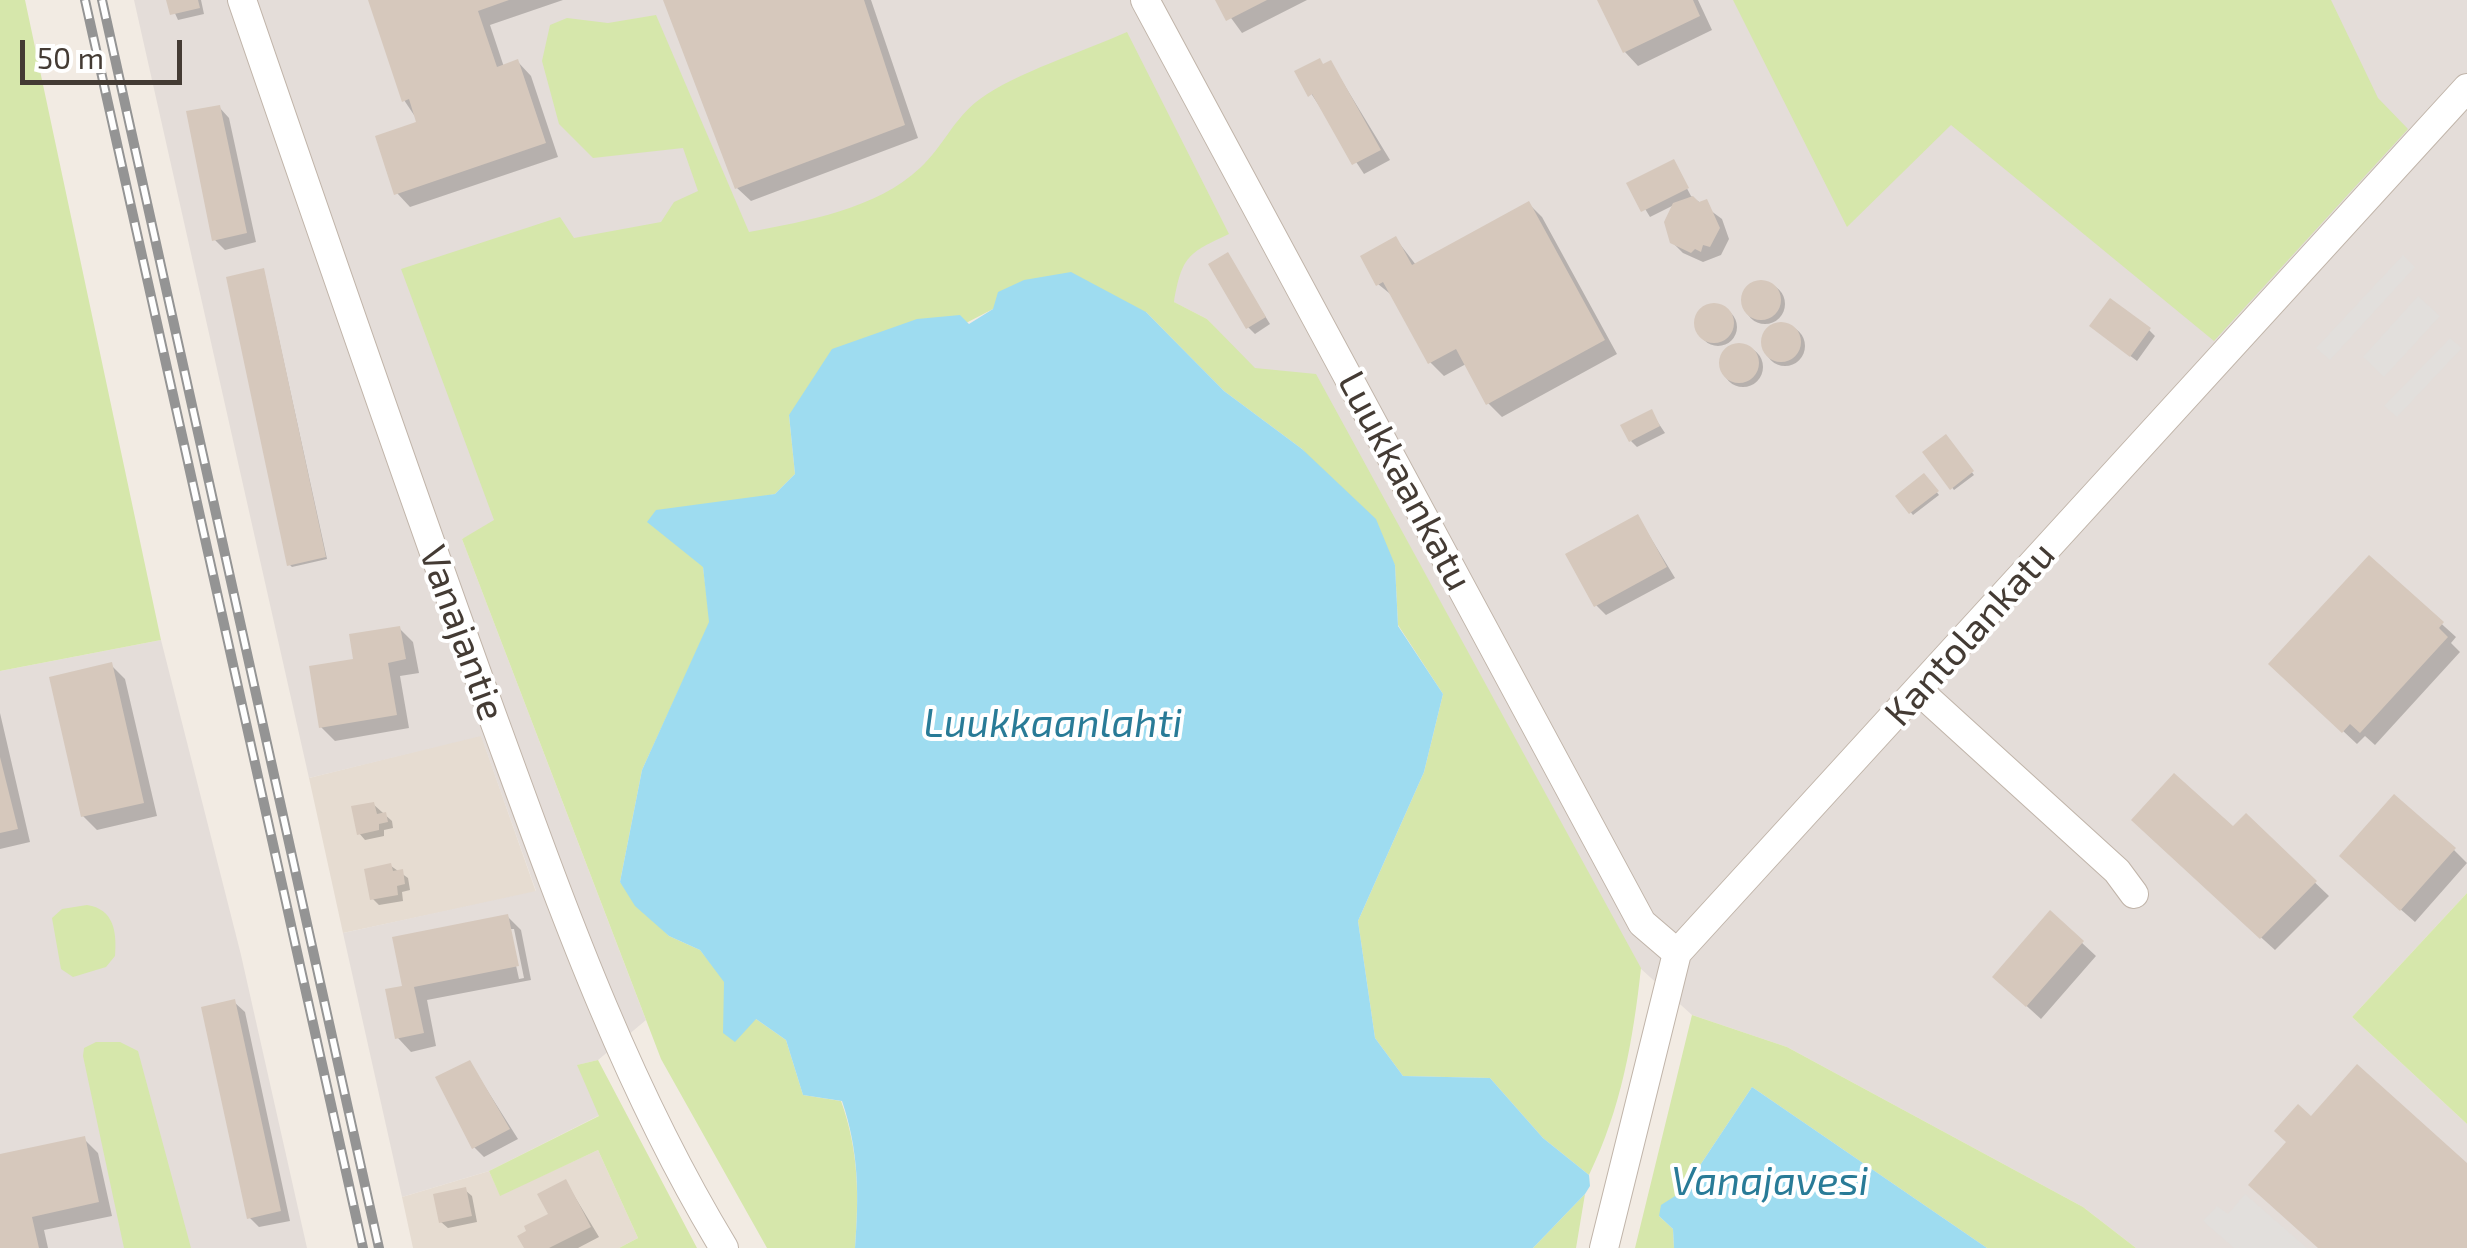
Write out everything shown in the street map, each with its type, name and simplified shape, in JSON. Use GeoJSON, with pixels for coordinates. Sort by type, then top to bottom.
{"type":"FeatureCollection","features":[{"type":"Feature","properties":{"kind":"street","name":"Vanajantie"},"geometry":{"type":"LineString","coordinates":[[242,0],[440,571],[601,1010],[676,1166],[724,1248]]}},
{"type":"Feature","properties":{"kind":"street","name":"Luukkaankatu"},"geometry":{"type":"LineString","coordinates":[[1145,0],[1642,923],[1677,953]]}},
{"type":"Feature","properties":{"kind":"street","name":"Kantolankatu"},"geometry":{"type":"LineString","coordinates":[[1604,1248],[1677,953],[2467,88]]}},
{"type":"Feature","properties":{"kind":"street"},"geometry":{"type":"LineString","coordinates":[[1919,690],[2117,872],[2134,894]]}},
{"type":"Feature","properties":{"kind":"shaded area"},"geometry":{"type":"Polygon","coordinates":[[[134,0],[2467,0],[2467,893],[2352,1017],[2467,1124],[2467,1248],[2136,1248],[2083,1207],[1787,1047],[1692,1015],[1640,968],[1406,540],[1207,319],[1075,252],[752,408],[462,539],[646,1020],[598,1060],[578,1065],[600,1115],[489,1171],[402,1197],[343,933],[536,891],[481,736],[309,778],[134,0]]]}},
{"type":"Feature","properties":{"kind":"shaded area"},"geometry":{"type":"Polygon","coordinates":[[[2403,255],[2415,267],[2330,360],[2316,348],[2403,255]]]}},
{"type":"Feature","properties":{"kind":"shaded area"},"geometry":{"type":"Polygon","coordinates":[[[2418,296],[2440,316],[2384,377],[2363,357],[2418,296]]]}},
{"type":"Feature","properties":{"kind":"shaded area"},"geometry":{"type":"Polygon","coordinates":[[[2450,338],[2462,348],[2397,417],[2384,406],[2450,338]]]}},
{"type":"Feature","properties":{"kind":"shaded area"},"geometry":{"type":"Polygon","coordinates":[[[161,640],[241,955],[307,1248],[0,1248],[0,671],[161,640]]]}},
{"type":"Feature","properties":{"kind":"shaded area"},"geometry":{"type":"Polygon","coordinates":[[[481,735],[536,892],[343,933],[309,778],[481,735]]]}},
{"type":"Feature","properties":{"kind":"shaded area"},"geometry":{"type":"Polygon","coordinates":[[[598,1150],[638,1238],[619,1248],[413,1248],[402,1197],[489,1171],[500,1195],[598,1150]]]}},
{"type":"Feature","properties":{"kind":"shaded area"},"geometry":{"type":"Polygon","coordinates":[[[2245,1194],[2307,1248],[2234,1248],[2203,1221],[2217,1206],[2228,1214],[2245,1194]]]}},
{"type":"Feature","properties":{"kind":"green space"},"geometry":{"type":"Polygon","coordinates":[[[0,0],[25,0],[161,640],[0,671],[0,0]]]}},
{"type":"Feature","properties":{"kind":"green space"},"geometry":{"type":"Polygon","coordinates":[[[1733,0],[2331,0],[2378,98],[2408,129],[2214,341],[1951,125],[1847,227],[1733,0]]]}},
{"type":"Feature","properties":{"kind":"green space"},"geometry":{"type":"Polygon","coordinates":[[[656,15],[749,232],[840,211],[883,194],[920,168],[962,115],[995,89],[1127,32],[1229,234],[1189,258],[1180,275],[1174,302],[1207,319],[1255,368],[1316,374],[1641,968],[1624,1074],[1610,1125],[1589,1175],[1543,1138],[1490,1078],[1403,1076],[1375,1038],[1358,921],[1424,772],[1443,694],[1398,625],[1395,565],[1302,449],[1224,391],[1146,312],[993,309],[789,415],[795,474],[775,494],[744,500],[703,567],[710,622],[642,770],[620,882],[669,936],[700,950],[756,1019],[786,1040],[803,1095],[841,1101],[847,1120],[856,1174],[855,1248],[767,1248],[661,1059],[462,539],[494,520],[401,269],[560,217],[574,238],[661,222],[674,202],[698,191],[683,148],[593,158],[559,124],[542,61],[550,25],[567,18],[608,23],[656,15]]]}},
{"type":"Feature","properties":{"kind":"green space"},"geometry":{"type":"Polygon","coordinates":[[[2467,893],[2467,1124],[2352,1017],[2467,893]]]}},
{"type":"Feature","properties":{"kind":"green space"},"geometry":{"type":"Polygon","coordinates":[[[87,905],[103,911],[112,923],[115,956],[106,967],[73,977],[61,969],[52,918],[62,909],[87,905]]]}},
{"type":"Feature","properties":{"kind":"green space"},"geometry":{"type":"Polygon","coordinates":[[[1692,1015],[1787,1047],[2083,1207],[2136,1248],[1987,1248],[1752,1087],[1683,1191],[1659,1216],[1673,1229],[1674,1248],[1635,1248],[1692,1015]]]}},
{"type":"Feature","properties":{"kind":"green space"},"geometry":{"type":"Polygon","coordinates":[[[96,1042],[120,1042],[138,1051],[191,1248],[124,1248],[83,1056],[84,1048],[96,1042]]]}},
{"type":"Feature","properties":{"kind":"green space"},"geometry":{"type":"Polygon","coordinates":[[[598,1060],[697,1248],[619,1248],[638,1238],[598,1150],[500,1196],[489,1171],[599,1116],[577,1065],[598,1060]]]}},
{"type":"Feature","properties":{"kind":"green space"},"geometry":{"type":"Polygon","coordinates":[[[1585,1194],[1576,1248],[1533,1248],[1585,1194]]]}},
{"type":"Feature","properties":{"kind":"water","name":"Luukkaanlahti"},"geometry":{"type":"Polygon","coordinates":[[[1071,272],[1146,312],[1224,391],[1302,449],[1376,519],[1395,565],[1398,626],[1443,694],[1424,772],[1358,921],[1375,1038],[1403,1076],[1490,1078],[1543,1138],[1589,1175],[1590,1186],[1585,1194],[1533,1248],[855,1248],[856,1174],[842,1101],[803,1095],[786,1040],[756,1019],[735,1042],[723,1033],[724,982],[700,950],[669,936],[635,906],[620,882],[642,770],[709,622],[703,567],[647,522],[656,510],[775,494],[795,474],[789,415],[832,349],[917,319],[960,315],[969,324],[993,309],[998,292],[1024,280],[1071,272]]]}},
{"type":"Feature","properties":{"kind":"water","name":"Vanajavesi"},"geometry":{"type":"Polygon","coordinates":[[[1752,1087],[1987,1248],[1674,1248],[1673,1229],[1659,1216],[1661,1205],[1683,1191],[1752,1087]]]}},
{"type":"Feature","properties":{"kind":"building"},"geometry":{"type":"Polygon","coordinates":[[[166,0],[198,0],[200,8],[170,15],[166,0]]]}},
{"type":"Feature","properties":{"kind":"building"},"geometry":{"type":"Polygon","coordinates":[[[368,0],[509,0],[478,11],[497,67],[518,59],[546,143],[394,195],[375,136],[416,122],[409,99],[402,102],[368,0]]]}},
{"type":"Feature","properties":{"kind":"building"},"geometry":{"type":"Polygon","coordinates":[[[663,0],[864,0],[905,125],[735,189],[663,0]]]}},
{"type":"Feature","properties":{"kind":"building"},"geometry":{"type":"Polygon","coordinates":[[[1215,0],[1267,0],[1226,21],[1215,0]]]}},
{"type":"Feature","properties":{"kind":"building"},"geometry":{"type":"Polygon","coordinates":[[[1597,0],[1693,0],[1700,16],[1623,53],[1597,0]]]}},
{"type":"Feature","properties":{"kind":"building"},"geometry":{"type":"Polygon","coordinates":[[[1320,58],[1323,64],[1331,60],[1381,150],[1352,165],[1312,94],[1308,97],[1294,71],[1320,58]]]}},
{"type":"Feature","properties":{"kind":"building"},"geometry":{"type":"Polygon","coordinates":[[[220,105],[247,233],[212,241],[186,111],[220,105]]]}},
{"type":"Feature","properties":{"kind":"building"},"geometry":{"type":"Polygon","coordinates":[[[1674,159],[1689,188],[1641,212],[1626,183],[1674,159]]]}},
{"type":"Feature","properties":{"kind":"building"},"geometry":{"type":"Polygon","coordinates":[[[1693,196],[1699,202],[1707,199],[1720,228],[1710,247],[1703,245],[1701,252],[1695,249],[1691,253],[1670,243],[1664,222],[1673,203],[1693,196]]]}},
{"type":"Feature","properties":{"kind":"building"},"geometry":{"type":"Polygon","coordinates":[[[1529,201],[1605,340],[1486,405],[1456,349],[1428,364],[1383,282],[1376,286],[1360,256],[1396,236],[1412,265],[1529,201]]]}},
{"type":"Feature","properties":{"kind":"building"},"geometry":{"type":"Polygon","coordinates":[[[1228,252],[1266,317],[1246,329],[1208,264],[1228,252]]]}},
{"type":"Feature","properties":{"kind":"building"},"geometry":{"type":"Polygon","coordinates":[[[264,268],[326,557],[287,566],[226,277],[264,268]]]}},
{"type":"Feature","properties":{"kind":"building"},"geometry":{"type":"Polygon","coordinates":[[[1761,280],[1775,286],[1781,300],[1775,314],[1761,320],[1747,314],[1741,300],[1747,286],[1761,280]]]}},
{"type":"Feature","properties":{"kind":"building"},"geometry":{"type":"Polygon","coordinates":[[[2110,298],[2151,328],[2130,357],[2089,326],[2110,298]]]}},
{"type":"Feature","properties":{"kind":"building"},"geometry":{"type":"Polygon","coordinates":[[[1714,303],[1728,309],[1734,323],[1728,337],[1714,343],[1700,337],[1694,323],[1700,309],[1714,303]]]}},
{"type":"Feature","properties":{"kind":"building"},"geometry":{"type":"Polygon","coordinates":[[[1781,322],[1795,328],[1801,342],[1795,356],[1781,362],[1767,356],[1761,342],[1767,328],[1781,322]]]}},
{"type":"Feature","properties":{"kind":"building"},"geometry":{"type":"Polygon","coordinates":[[[1739,343],[1753,349],[1759,363],[1753,377],[1739,383],[1725,377],[1719,363],[1725,349],[1739,343]]]}},
{"type":"Feature","properties":{"kind":"building"},"geometry":{"type":"Polygon","coordinates":[[[1652,409],[1660,426],[1629,442],[1620,425],[1652,409]]]}},
{"type":"Feature","properties":{"kind":"building"},"geometry":{"type":"Polygon","coordinates":[[[1946,434],[1974,471],[1950,490],[1922,452],[1946,434]]]}},
{"type":"Feature","properties":{"kind":"building"},"geometry":{"type":"Polygon","coordinates":[[[1924,473],[1939,491],[1909,514],[1895,496],[1924,473]]]}},
{"type":"Feature","properties":{"kind":"building"},"geometry":{"type":"Polygon","coordinates":[[[1638,514],[1667,567],[1594,607],[1565,554],[1638,514]]]}},
{"type":"Feature","properties":{"kind":"building"},"geometry":{"type":"Polygon","coordinates":[[[2369,555],[2444,622],[2439,628],[2448,637],[2360,733],[2350,724],[2342,733],[2268,664],[2369,555]]]}},
{"type":"Feature","properties":{"kind":"building"},"geometry":{"type":"Polygon","coordinates":[[[400,626],[406,659],[388,663],[397,715],[319,728],[309,666],[353,659],[349,634],[400,626]]]}},
{"type":"Feature","properties":{"kind":"building"},"geometry":{"type":"Polygon","coordinates":[[[112,662],[144,803],[81,817],[49,677],[112,662]]]}},
{"type":"Feature","properties":{"kind":"building"},"geometry":{"type":"Polygon","coordinates":[[[0,757],[18,829],[0,833],[0,757]]]}},
{"type":"Feature","properties":{"kind":"building"},"geometry":{"type":"Polygon","coordinates":[[[2174,773],[2233,826],[2246,813],[2317,881],[2260,939],[2131,820],[2174,773]]]}},
{"type":"Feature","properties":{"kind":"building"},"geometry":{"type":"Polygon","coordinates":[[[2394,794],[2456,848],[2400,911],[2339,856],[2394,794]]]}},
{"type":"Feature","properties":{"kind":"building"},"geometry":{"type":"Polygon","coordinates":[[[374,802],[377,814],[386,812],[388,822],[379,824],[379,830],[357,835],[351,806],[374,802]]]}},
{"type":"Feature","properties":{"kind":"building"},"geometry":{"type":"Polygon","coordinates":[[[391,863],[393,871],[403,869],[405,884],[397,886],[398,895],[370,900],[364,869],[391,863]]]}},
{"type":"Feature","properties":{"kind":"building"},"geometry":{"type":"Polygon","coordinates":[[[2050,910],[2084,941],[2026,1007],[1992,977],[2050,910]]]}},
{"type":"Feature","properties":{"kind":"building"},"geometry":{"type":"Polygon","coordinates":[[[508,914],[519,966],[414,987],[424,1033],[395,1039],[385,989],[402,986],[392,937],[508,914]]]}},
{"type":"Feature","properties":{"kind":"building"},"geometry":{"type":"Polygon","coordinates":[[[235,999],[281,1211],[247,1219],[201,1007],[235,999]]]}},
{"type":"Feature","properties":{"kind":"building"},"geometry":{"type":"Polygon","coordinates":[[[470,1060],[510,1129],[472,1149],[435,1077],[470,1060]]]}},
{"type":"Feature","properties":{"kind":"building"},"geometry":{"type":"Polygon","coordinates":[[[2357,1064],[2467,1163],[2467,1248],[2318,1248],[2248,1185],[2286,1142],[2274,1131],[2298,1104],[2311,1116],[2357,1064]]]}},
{"type":"Feature","properties":{"kind":"building"},"geometry":{"type":"Polygon","coordinates":[[[85,1136],[99,1202],[32,1217],[39,1248],[0,1248],[0,1154],[85,1136]]]}},
{"type":"Feature","properties":{"kind":"building"},"geometry":{"type":"Polygon","coordinates":[[[566,1179],[591,1227],[549,1248],[524,1248],[517,1236],[526,1231],[524,1226],[548,1214],[537,1194],[566,1179]]]}},
{"type":"Feature","properties":{"kind":"building"},"geometry":{"type":"Polygon","coordinates":[[[466,1187],[472,1216],[439,1223],[433,1194],[466,1187]]]}},
{"type":"Feature","properties":{"kind":"railway"},"geometry":{"type":"LineString","coordinates":[[85,0],[363,1248]]}},
{"type":"Feature","properties":{"kind":"railway"},"geometry":{"type":"LineString","coordinates":[[102,0],[379,1248]]}}]}
